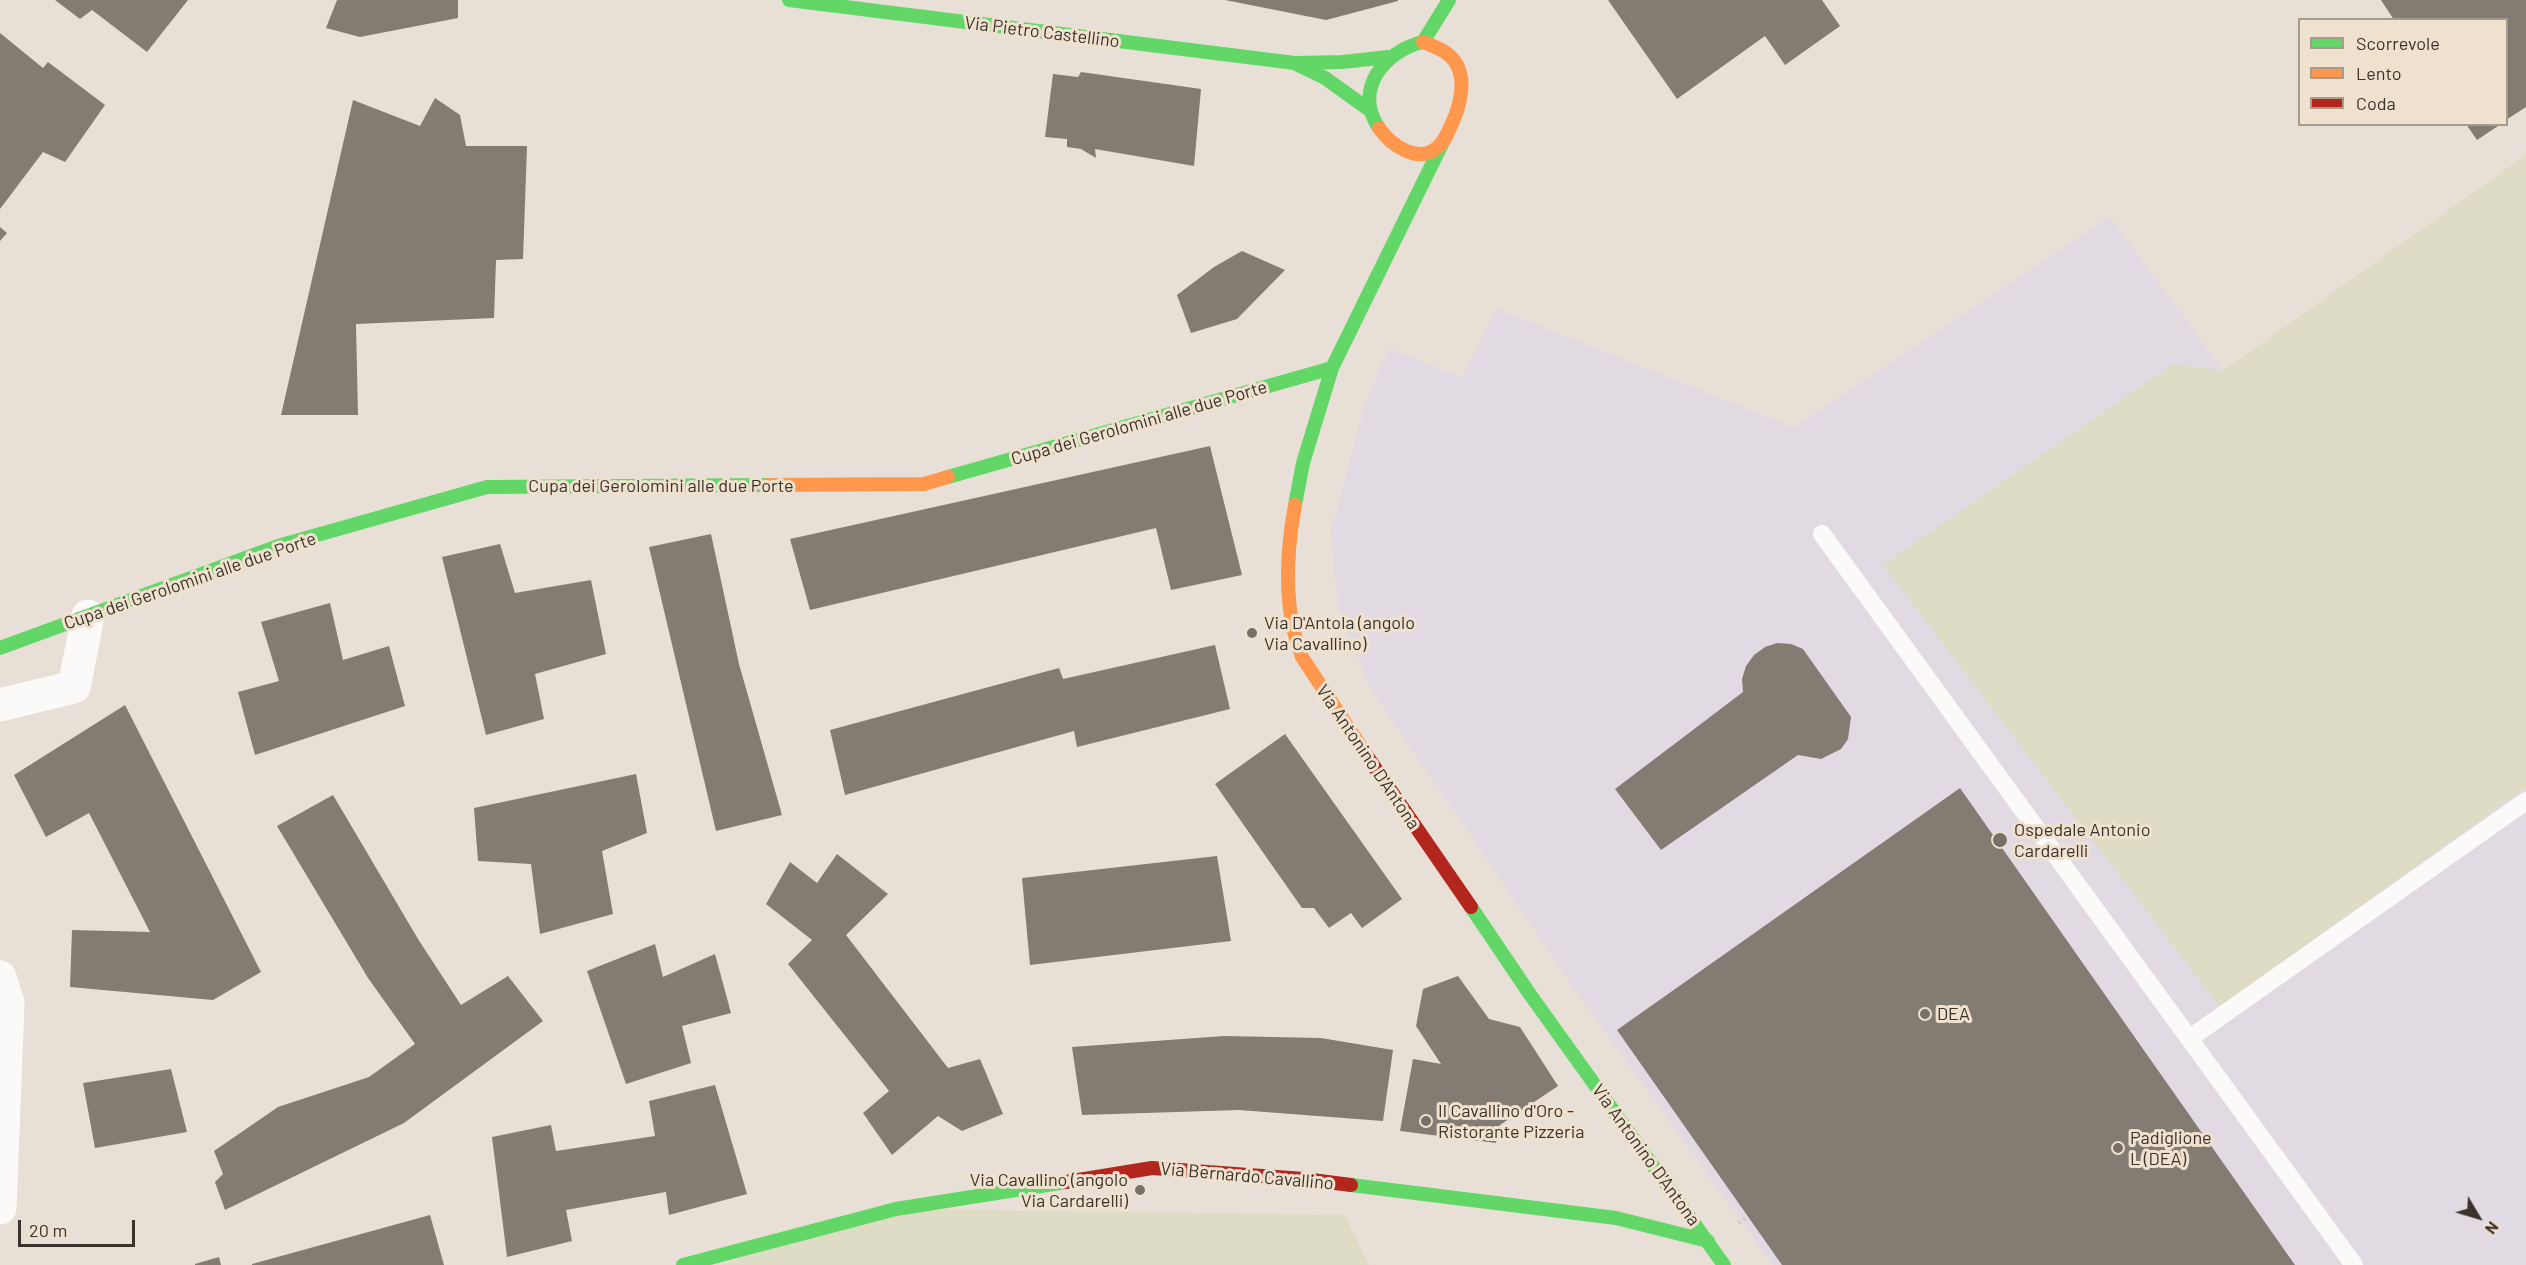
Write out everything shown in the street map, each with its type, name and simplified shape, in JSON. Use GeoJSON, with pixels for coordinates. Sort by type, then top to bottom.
{"type":"FeatureCollection","features":[{"type":"Feature","properties":{"kind":"main road","name":"Via Pietro Castellino"},"geometry":{"type":"LineString","coordinates":[[789,0],[1295,63],[1342,62],[1388,57]]}},
{"type":"Feature","properties":{"kind":"main road"},"geometry":{"type":"LineString","coordinates":[[1423,42],[1449,0]]}},
{"type":"Feature","properties":{"kind":"main road"},"geometry":{"type":"LineString","coordinates":[[1423,42],[1434,45],[1449,54],[1458,66],[1464,83],[1458,109],[1442,144],[1412,165],[1396,146],[1382,135],[1371,111],[1372,82],[1388,57],[1404,47],[1423,42]]}},
{"type":"Feature","properties":{"kind":"main road","name":"Via Pietro Castellino"},"geometry":{"type":"LineString","coordinates":[[1295,63],[1325,78],[1371,111]]}},
{"type":"Feature","properties":{"kind":"main road","name":"Via Antonino D'Antona"},"geometry":{"type":"LineString","coordinates":[[1442,144],[1332,368],[1303,463],[1288,541],[1289,600],[1296,642],[1302,657],[1329,700],[1529,993],[1724,1265]]}},
{"type":"Feature","properties":{"kind":"main road","name":"Via Antonino D'Antona"},"geometry":{"type":"LineString","coordinates":[[1408,210],[1412,165]]}},
{"type":"Feature","properties":{"kind":"main road","name":"Cupa dei Gerolomini alle due Porte"},"geometry":{"type":"LineString","coordinates":[[0,648],[278,546],[487,487],[924,484],[1332,368]]}},
{"type":"Feature","properties":{"kind":"main road","name":"Via Bernardo Cavallino"},"geometry":{"type":"LineString","coordinates":[[683,1265],[896,1209],[1152,1168],[1304,1179],[1604,1217],[1708,1241]]}},
{"type":"Feature","properties":{"kind":"street"},"geometry":{"type":"LineString","coordinates":[[0,705],[74,687],[88,616]]}},
{"type":"Feature","properties":{"kind":"street"},"geometry":{"type":"LineString","coordinates":[[0,977],[8,1003],[0,1208]]}},
{"type":"Feature","properties":{"kind":"lane"},"geometry":{"type":"LineString","coordinates":[[1822,534],[2354,1265]]}},
{"type":"Feature","properties":{"kind":"lane"},"geometry":{"type":"LineString","coordinates":[[2190,1038],[2526,801]]}},
{"type":"Feature","properties":{"kind":"shaded area","name":"Ospedale Antonio Cardarelli"},"geometry":{"type":"Polygon","coordinates":[[[2526,155],[2526,1265],[1773,1265],[1579,995],[1368,684],[1337,603],[1331,533],[1363,410],[1389,348],[1462,378],[1497,309],[1794,428],[2110,217],[2223,371],[2526,155]]]}},
{"type":"Feature","properties":{"kind":"shaded area"},"geometry":{"type":"Polygon","coordinates":[[[2526,155],[2526,787],[2220,1007],[1883,565],[2173,364],[2223,371],[2526,155]]]}},
{"type":"Feature","properties":{"kind":"shaded area"},"geometry":{"type":"Polygon","coordinates":[[[896,1209],[1345,1215],[1369,1265],[720,1265],[896,1209]]]}},
{"type":"Feature","properties":{"kind":"building"},"geometry":{"type":"Polygon","coordinates":[[[55,0],[188,0],[147,52],[92,10],[80,19],[55,0]]]}},
{"type":"Feature","properties":{"kind":"building"},"geometry":{"type":"Polygon","coordinates":[[[337,0],[458,0],[458,18],[360,37],[326,28],[337,0]]]}},
{"type":"Feature","properties":{"kind":"building"},"geometry":{"type":"Polygon","coordinates":[[[1225,0],[1398,0],[1398,1],[1326,20],[1225,0]]]}},
{"type":"Feature","properties":{"kind":"building"},"geometry":{"type":"Polygon","coordinates":[[[1608,0],[1822,0],[1840,26],[1785,65],[1765,36],[1677,99],[1608,0]]]}},
{"type":"Feature","properties":{"kind":"building"},"geometry":{"type":"Polygon","coordinates":[[[2381,0],[2526,0],[2526,107],[2508,119],[2508,18],[2393,18],[2381,0]]]}},
{"type":"Feature","properties":{"kind":"building"},"geometry":{"type":"Polygon","coordinates":[[[0,33],[43,68],[48,62],[105,105],[65,162],[43,152],[0,209],[0,33]]]}},
{"type":"Feature","properties":{"kind":"building"},"geometry":{"type":"Polygon","coordinates":[[[1081,72],[1201,89],[1194,166],[1095,149],[1096,158],[1081,149],[1067,147],[1067,139],[1045,137],[1053,74],[1078,77],[1081,72]]]}},
{"type":"Feature","properties":{"kind":"building"},"geometry":{"type":"Polygon","coordinates":[[[435,98],[460,115],[466,146],[527,146],[523,259],[496,260],[494,318],[356,324],[358,415],[281,415],[353,100],[420,126],[435,98]]]}},
{"type":"Feature","properties":{"kind":"building"},"geometry":{"type":"Polygon","coordinates":[[[2467,126],[2498,126],[2477,140],[2467,126]]]}},
{"type":"Feature","properties":{"kind":"building"},"geometry":{"type":"Polygon","coordinates":[[[0,227],[7,233],[0,241],[0,227]]]}},
{"type":"Feature","properties":{"kind":"building"},"geometry":{"type":"Polygon","coordinates":[[[1242,251],[1285,270],[1237,319],[1191,333],[1177,295],[1214,267],[1242,251]]]}},
{"type":"Feature","properties":{"kind":"building"},"geometry":{"type":"Polygon","coordinates":[[[1210,446],[1242,575],[1171,590],[1156,528],[810,610],[790,539],[1210,446]]]}},
{"type":"Feature","properties":{"kind":"building"},"geometry":{"type":"Polygon","coordinates":[[[711,534],[739,664],[782,815],[716,831],[649,547],[711,534]]]}},
{"type":"Feature","properties":{"kind":"building"},"geometry":{"type":"Polygon","coordinates":[[[500,544],[515,593],[591,580],[606,654],[535,674],[544,719],[486,735],[442,557],[500,544]]]}},
{"type":"Feature","properties":{"kind":"building"},"geometry":{"type":"Polygon","coordinates":[[[330,603],[343,660],[389,646],[405,706],[255,755],[238,692],[279,681],[261,622],[330,603]]]}},
{"type":"Feature","properties":{"kind":"building"},"geometry":{"type":"Polygon","coordinates":[[[1777,643],[1791,644],[1803,649],[1851,717],[1848,739],[1841,749],[1821,759],[1798,755],[1661,850],[1615,789],[1743,692],[1742,679],[1746,666],[1754,655],[1765,647],[1777,643]]]}},
{"type":"Feature","properties":{"kind":"building"},"geometry":{"type":"Polygon","coordinates":[[[1215,645],[1230,709],[1077,747],[1074,731],[845,795],[830,730],[1059,668],[1063,679],[1215,645]]]}},
{"type":"Feature","properties":{"kind":"building"},"geometry":{"type":"Polygon","coordinates":[[[125,705],[261,972],[213,1000],[70,987],[72,930],[150,932],[89,813],[46,837],[14,775],[125,705]]]}},
{"type":"Feature","properties":{"kind":"building"},"geometry":{"type":"Polygon","coordinates":[[[1285,734],[1402,899],[1362,928],[1351,913],[1329,928],[1314,908],[1302,908],[1215,784],[1285,734]]]}},
{"type":"Feature","properties":{"kind":"building"},"geometry":{"type":"Polygon","coordinates":[[[636,774],[647,833],[602,851],[613,914],[540,934],[531,864],[478,861],[474,808],[636,774]]]}},
{"type":"Feature","properties":{"kind":"building"},"geometry":{"type":"Polygon","coordinates":[[[1960,788],[2295,1265],[1782,1265],[1617,1030],[1960,788]]]}},
{"type":"Feature","properties":{"kind":"building"},"geometry":{"type":"Polygon","coordinates":[[[333,795],[418,939],[461,1005],[508,976],[543,1021],[404,1123],[225,1210],[215,1182],[223,1174],[214,1151],[278,1107],[369,1077],[415,1044],[368,978],[277,826],[333,795]]]}},
{"type":"Feature","properties":{"kind":"building"},"geometry":{"type":"Polygon","coordinates":[[[837,854],[888,894],[846,935],[948,1068],[980,1059],[1003,1114],[962,1131],[938,1116],[892,1155],[863,1113],[889,1091],[788,964],[812,940],[766,904],[790,862],[817,883],[837,854]]]}},
{"type":"Feature","properties":{"kind":"building"},"geometry":{"type":"Polygon","coordinates":[[[1217,856],[1231,941],[1030,965],[1022,878],[1217,856]]]}},
{"type":"Feature","properties":{"kind":"building"},"geometry":{"type":"Polygon","coordinates":[[[655,944],[663,977],[715,954],[731,1013],[682,1026],[691,1063],[626,1084],[587,971],[655,944]]]}},
{"type":"Feature","properties":{"kind":"building"},"geometry":{"type":"Polygon","coordinates":[[[1458,976],[1489,1019],[1520,1027],[1558,1086],[1500,1125],[1496,1143],[1400,1131],[1413,1059],[1441,1064],[1416,1026],[1423,989],[1458,976]]]}},
{"type":"Feature","properties":{"kind":"building"},"geometry":{"type":"Polygon","coordinates":[[[1224,1036],[1321,1038],[1393,1050],[1383,1121],[1239,1110],[1082,1115],[1072,1047],[1224,1036]]]}},
{"type":"Feature","properties":{"kind":"building"},"geometry":{"type":"Polygon","coordinates":[[[171,1069],[187,1132],[95,1148],[83,1083],[171,1069]]]}},
{"type":"Feature","properties":{"kind":"building"},"geometry":{"type":"Polygon","coordinates":[[[715,1085],[747,1194],[669,1215],[666,1192],[566,1210],[572,1241],[507,1257],[492,1137],[551,1125],[556,1151],[655,1136],[649,1101],[715,1085]]]}},
{"type":"Feature","properties":{"kind":"building"},"geometry":{"type":"Polygon","coordinates":[[[430,1215],[444,1265],[252,1265],[252,1264],[430,1215]]]}},
{"type":"Feature","properties":{"kind":"building"},"geometry":{"type":"Polygon","coordinates":[[[219,1257],[221,1265],[195,1265],[195,1264],[219,1257]]]}},
{"type":"Feature","properties":{"kind":"traffic: fast"},"geometry":{"type":"LineString","coordinates":[[789,0],[1295,63],[1342,62],[1388,57]]}},
{"type":"Feature","properties":{"kind":"traffic: fast"},"geometry":{"type":"LineString","coordinates":[[1423,42],[1449,0]]}},
{"type":"Feature","properties":{"kind":"traffic: fast"},"geometry":{"type":"LineString","coordinates":[[1379,128],[1372,114],[1369,100],[1371,86],[1377,74],[1396,54],[1423,42]]}},
{"type":"Feature","properties":{"kind":"traffic: fast"},"geometry":{"type":"LineString","coordinates":[[1296,64],[1325,78],[1371,111]]}},
{"type":"Feature","properties":{"kind":"traffic: fast"},"geometry":{"type":"LineString","coordinates":[[1295,505],[1303,463],[1332,368],[1442,144]]}},
{"type":"Feature","properties":{"kind":"traffic: fast"},"geometry":{"type":"LineString","coordinates":[[948,477],[1332,368]]}},
{"type":"Feature","properties":{"kind":"traffic: fast"},"geometry":{"type":"LineString","coordinates":[[0,648],[278,546],[487,487],[768,485]]}},
{"type":"Feature","properties":{"kind":"traffic: fast"},"geometry":{"type":"LineString","coordinates":[[1471,907],[1529,993],[1724,1265]]}},
{"type":"Feature","properties":{"kind":"traffic: fast"},"geometry":{"type":"LineString","coordinates":[[683,1265],[896,1209],[1066,1182]]}},
{"type":"Feature","properties":{"kind":"traffic: fast"},"geometry":{"type":"LineString","coordinates":[[1351,1185],[1616,1218],[1708,1241]]}},
{"type":"Feature","properties":{"kind":"traffic: slow"},"geometry":{"type":"LineString","coordinates":[[1379,128],[1390,141],[1406,151],[1422,154],[1438,147],[1446,136],[1456,114],[1462,83],[1454,60],[1447,53],[1423,42]]}},
{"type":"Feature","properties":{"kind":"traffic: slow"},"geometry":{"type":"LineString","coordinates":[[768,485],[924,484],[948,477]]}},
{"type":"Feature","properties":{"kind":"traffic: slow"},"geometry":{"type":"LineString","coordinates":[[1295,505],[1288,562],[1288,582],[1296,639],[1302,657],[1369,759]]}},
{"type":"Feature","properties":{"kind":"traffic: jam"},"geometry":{"type":"LineString","coordinates":[[1369,759],[1471,907]]}},
{"type":"Feature","properties":{"kind":"traffic: jam"},"geometry":{"type":"LineString","coordinates":[[1066,1182],[1152,1168],[1304,1179],[1351,1185]]}},
{"type":"Feature","properties":{"kind":"place","name":"Via D'Antola (angolo Via Cavallino)"},"geometry":{"type":"Point","coordinates":[1252,633]}},
{"type":"Feature","properties":{"kind":"place","name":"Ospedale Antonio Cardarelli"},"geometry":{"type":"Point","coordinates":[2000,840]}},
{"type":"Feature","properties":{"kind":"place","name":"DEA"},"geometry":{"type":"Point","coordinates":[1925,1014]}},
{"type":"Feature","properties":{"kind":"place","name":"Il Cavallino d'Oro - Ristorante Pizzeria"},"geometry":{"type":"Point","coordinates":[1426,1121]}},
{"type":"Feature","properties":{"kind":"place","name":"Padiglione L (DEA)"},"geometry":{"type":"Point","coordinates":[2118,1148]}},
{"type":"Feature","properties":{"kind":"place","name":"Via Cavallino (angolo Via Cardarelli)"},"geometry":{"type":"Point","coordinates":[1140,1190]}}]}
